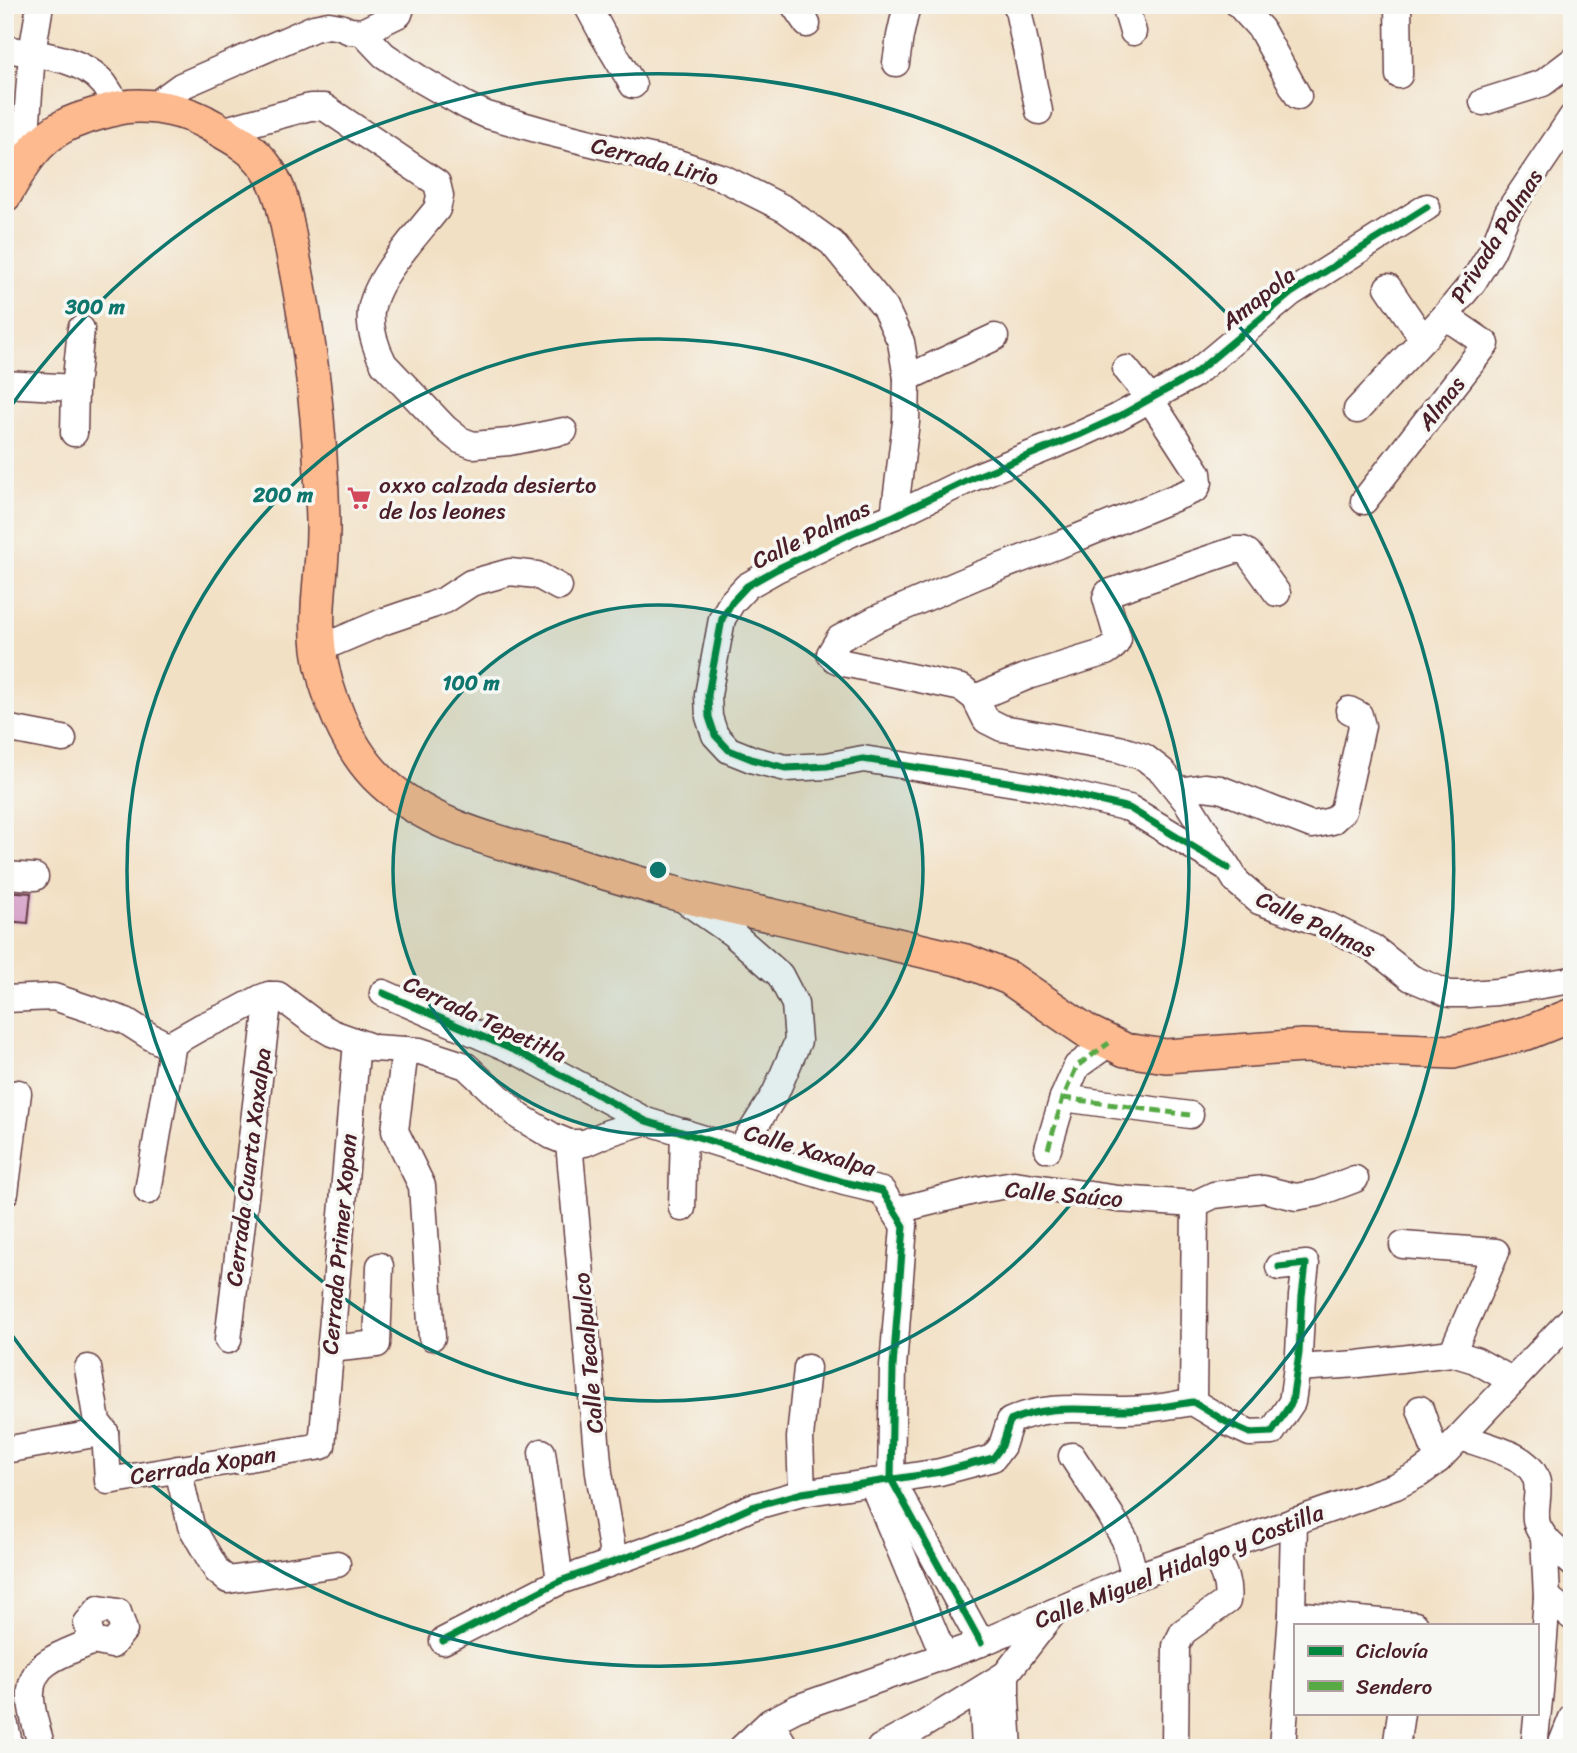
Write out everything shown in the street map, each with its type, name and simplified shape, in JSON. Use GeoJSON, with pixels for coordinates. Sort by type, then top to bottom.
{"type":"FeatureCollection","features":[{"type":"Feature","properties":{"kind":"main road"},"geometry":{"type":"LineString","coordinates":[[5,195],[24,161],[43,140],[68,124],[119,107],[152,107],[193,116],[246,146],[268,169],[277,186],[300,288],[315,402],[324,526],[317,612],[319,649],[335,709],[359,757],[388,788],[413,806],[487,838],[676,893],[966,961],[1009,978],[1087,1032],[1125,1050],[1166,1056],[1303,1046],[1453,1052],[1527,1033],[1572,1015]]}},
{"type":"Feature","properties":{"kind":"street"},"geometry":{"type":"LineString","coordinates":[[24,161],[32,53],[40,5]]}},
{"type":"Feature","properties":{"kind":"street"},"geometry":{"type":"LineString","coordinates":[[587,5],[633,85]]}},
{"type":"Feature","properties":{"kind":"street"},"geometry":{"type":"LineString","coordinates":[[896,63],[907,5]]}},
{"type":"Feature","properties":{"kind":"street"},"geometry":{"type":"LineString","coordinates":[[1017,5],[1039,111]]}},
{"type":"Feature","properties":{"kind":"street"},"geometry":{"type":"LineString","coordinates":[[1125,5],[1133,32]]}},
{"type":"Feature","properties":{"kind":"street"},"geometry":{"type":"LineString","coordinates":[[1239,5],[1261,29],[1298,96]]}},
{"type":"Feature","properties":{"kind":"street"},"geometry":{"type":"LineString","coordinates":[[1398,5],[1399,75]]}},
{"type":"Feature","properties":{"kind":"street"},"geometry":{"type":"LineString","coordinates":[[152,107],[181,86],[314,28],[329,24],[362,32],[401,9]]}},
{"type":"Feature","properties":{"kind":"street","name":"Cerrada Lirio"},"geometry":{"type":"LineString","coordinates":[[362,32],[384,55],[420,79],[487,115],[678,163],[723,178],[785,209],[832,243],[885,308],[901,342],[907,378],[906,422],[894,516]]}},
{"type":"Feature","properties":{"kind":"street"},"geometry":{"type":"LineString","coordinates":[[5,49],[79,64],[104,84],[119,107]]}},
{"type":"Feature","properties":{"kind":"street"},"geometry":{"type":"LineString","coordinates":[[1483,102],[1543,83],[1572,61]]}},
{"type":"Feature","properties":{"kind":"street"},"geometry":{"type":"LineString","coordinates":[[221,131],[310,107],[324,107],[437,183],[440,196],[437,209],[384,277],[371,310],[377,351],[384,365],[445,428],[460,440],[473,445],[509,442],[564,431]]}},
{"type":"Feature","properties":{"kind":"street","name":"Privada Palmas"},"geometry":{"type":"LineString","coordinates":[[1357,410],[1473,282],[1492,251],[1508,212],[1572,117]]}},
{"type":"Feature","properties":{"kind":"street","name":"Amapola"},"geometry":{"type":"LineString","coordinates":[[1150,399],[1193,375],[1291,293],[1427,207]]}},
{"type":"Feature","properties":{"kind":"street"},"geometry":{"type":"LineString","coordinates":[[1388,287],[1423,339]]}},
{"type":"Feature","properties":{"kind":"street","name":"Almas"},"geometry":{"type":"LineString","coordinates":[[1364,501],[1486,344],[1445,316]]}},
{"type":"Feature","properties":{"kind":"street"},"geometry":{"type":"LineString","coordinates":[[74,433],[81,329]]}},
{"type":"Feature","properties":{"kind":"street"},"geometry":{"type":"LineString","coordinates":[[907,378],[995,337]]}},
{"type":"Feature","properties":{"kind":"street","name":"Calle Palmas"},"geometry":{"type":"LineString","coordinates":[[1126,369],[1150,399],[1198,473],[1199,482],[1196,489],[876,619],[839,639],[830,654],[844,663],[962,688],[975,698],[986,720],[1002,728],[1119,749],[1144,757],[1162,771],[1179,791],[1237,882],[1259,901],[1329,926],[1373,948],[1410,978],[1449,994],[1497,992],[1572,980]]}},
{"type":"Feature","properties":{"kind":"street"},"geometry":{"type":"LineString","coordinates":[[5,384],[75,388]]}},
{"type":"Feature","properties":{"kind":"street","name":"Calle Palmas"},"geometry":{"type":"LineString","coordinates":[[1150,399],[1079,435],[970,479],[852,533],[747,586],[732,602],[722,620],[708,695],[709,717],[715,735],[729,750],[786,768],[827,766],[863,759],[1053,790],[1129,808],[1228,868]]}},
{"type":"Feature","properties":{"kind":"street"},"geometry":{"type":"LineString","coordinates":[[975,698],[1028,676],[1112,648],[1118,639],[1106,598],[1108,593],[1144,580],[1235,550],[1243,550],[1278,593]]}},
{"type":"Feature","properties":{"kind":"street"},"geometry":{"type":"LineString","coordinates":[[319,649],[385,621],[445,600],[471,583],[510,572],[537,575],[559,587]]}},
{"type":"Feature","properties":{"kind":"street"},"geometry":{"type":"LineString","coordinates":[[1179,791],[1204,787],[1220,789],[1312,825],[1332,821],[1343,811],[1362,726],[1359,715],[1349,710]]}},
{"type":"Feature","properties":{"kind":"street"},"geometry":{"type":"LineString","coordinates":[[5,728],[63,739]]}},
{"type":"Feature","properties":{"kind":"street"},"geometry":{"type":"LineString","coordinates":[[5,875],[35,877]]}},
{"type":"Feature","properties":{"kind":"street"},"geometry":{"type":"LineString","coordinates":[[676,893],[732,933],[780,975],[795,1004],[798,1041],[775,1094],[740,1150]]}},
{"type":"Feature","properties":{"kind":"street","name":"Cerrada Tepetitla"},"geometry":{"type":"LineString","coordinates":[[383,993],[522,1054],[646,1121]]}},
{"type":"Feature","properties":{"kind":"street"},"geometry":{"type":"LineString","coordinates":[[5,999],[54,997],[127,1021],[151,1038],[165,1044],[173,1043],[251,1002],[269,995],[278,995],[332,1033],[374,1048],[421,1051],[466,1066],[520,1117],[569,1143],[585,1143],[646,1121]]}},
{"type":"Feature","properties":{"kind":"street","name":"Cerrada Cuarta Xaxalpa"},"geometry":{"type":"LineString","coordinates":[[228,1340],[269,995]]}},
{"type":"Feature","properties":{"kind":"street","name":"Cerrada Primer Xopan"},"geometry":{"type":"LineString","coordinates":[[322,1446],[357,1042]]}},
{"type":"Feature","properties":{"kind":"street"},"geometry":{"type":"LineString","coordinates":[[1048,1149],[1063,1098],[1077,1066],[1109,1042]]}},
{"type":"Feature","properties":{"kind":"street"},"geometry":{"type":"LineString","coordinates":[[148,1191],[173,1043]]}},
{"type":"Feature","properties":{"kind":"street"},"geometry":{"type":"LineString","coordinates":[[405,1050],[395,1130],[422,1186],[432,1337]]}},
{"type":"Feature","properties":{"kind":"street"},"geometry":{"type":"LineString","coordinates":[[5,1193],[18,1093]]}},
{"type":"Feature","properties":{"kind":"street"},"geometry":{"type":"LineString","coordinates":[[1063,1098],[1190,1115]]}},
{"type":"Feature","properties":{"kind":"street","name":"Calle Xaxalpa"},"geometry":{"type":"LineString","coordinates":[[646,1121],[844,1182],[882,1191],[894,1211]]}},
{"type":"Feature","properties":{"kind":"street"},"geometry":{"type":"LineString","coordinates":[[682,1208],[684,1132]]}},
{"type":"Feature","properties":{"kind":"street","name":"Calle Tecalpulco"},"geometry":{"type":"LineString","coordinates":[[569,1143],[599,1474],[614,1561]]}},
{"type":"Feature","properties":{"kind":"street","name":"Calle Saúco"},"geometry":{"type":"LineString","coordinates":[[894,1211],[1014,1184],[1118,1199],[1195,1203],[1214,1195],[1265,1189],[1296,1197],[1318,1193],[1355,1179]]}},
{"type":"Feature","properties":{"kind":"street"},"geometry":{"type":"LineString","coordinates":[[1193,1402],[1195,1203]]}},
{"type":"Feature","properties":{"kind":"street"},"geometry":{"type":"LineString","coordinates":[[894,1211],[904,1226],[881,1480],[944,1656]]}},
{"type":"Feature","properties":{"kind":"street"},"geometry":{"type":"LineString","coordinates":[[1403,1245],[1496,1252],[1452,1353]]}},
{"type":"Feature","properties":{"kind":"street"},"geometry":{"type":"LineString","coordinates":[[443,1641],[560,1581],[692,1534],[752,1507],[802,1493],[940,1472],[993,1458],[1002,1447],[1010,1421],[1043,1410],[1143,1410],[1193,1402],[1250,1433],[1272,1432],[1292,1402],[1307,1264],[1279,1267]]}},
{"type":"Feature","properties":{"kind":"street"},"geometry":{"type":"LineString","coordinates":[[330,1349],[377,1344],[380,1266]]}},
{"type":"Feature","properties":{"kind":"street","name":"Calle Miguel Hidalgo y Costilla"},"geometry":{"type":"LineString","coordinates":[[743,1748],[770,1722],[797,1708],[981,1643],[1135,1577],[1396,1486],[1438,1460],[1572,1318]]}},
{"type":"Feature","properties":{"kind":"street"},"geometry":{"type":"LineString","coordinates":[[1297,1368],[1452,1353],[1475,1360],[1513,1381]]}},
{"type":"Feature","properties":{"kind":"street"},"geometry":{"type":"LineString","coordinates":[[5,1450],[105,1432],[97,1422],[88,1368]]}},
{"type":"Feature","properties":{"kind":"street"},"geometry":{"type":"LineString","coordinates":[[802,1493],[800,1438],[807,1368]]}},
{"type":"Feature","properties":{"kind":"street"},"geometry":{"type":"LineString","coordinates":[[1420,1409],[1438,1460]]}},
{"type":"Feature","properties":{"kind":"street","name":"Cerrada Xopan"},"geometry":{"type":"LineString","coordinates":[[105,1432],[108,1480],[322,1446]]}},
{"type":"Feature","properties":{"kind":"street"},"geometry":{"type":"LineString","coordinates":[[1461,1437],[1523,1461],[1533,1472],[1538,1484],[1536,1520],[1544,1538],[1547,1597],[1538,1710]]}},
{"type":"Feature","properties":{"kind":"street"},"geometry":{"type":"LineString","coordinates":[[542,1452],[560,1581]]}},
{"type":"Feature","properties":{"kind":"street"},"geometry":{"type":"LineString","coordinates":[[1072,1456],[1125,1540],[1135,1577]]}},
{"type":"Feature","properties":{"kind":"street"},"geometry":{"type":"LineString","coordinates":[[178,1469],[191,1526],[216,1572],[228,1580],[337,1564]]}},
{"type":"Feature","properties":{"kind":"street"},"geometry":{"type":"LineString","coordinates":[[881,1480],[981,1643]]}},
{"type":"Feature","properties":{"kind":"street"},"geometry":{"type":"LineString","coordinates":[[1283,1748],[1292,1614],[1294,1521]]}},
{"type":"Feature","properties":{"kind":"street"},"geometry":{"type":"LineString","coordinates":[[1544,1538],[1572,1563]]}},
{"type":"Feature","properties":{"kind":"street"},"geometry":{"type":"LineString","coordinates":[[1175,1748],[1176,1646],[1183,1632],[1227,1601],[1225,1575],[1212,1549]]}},
{"type":"Feature","properties":{"kind":"street"},"geometry":{"type":"LineString","coordinates":[[1547,1597],[1572,1617]]}},
{"type":"Feature","properties":{"kind":"street"},"geometry":{"type":"LineString","coordinates":[[880,1748],[1006,1674],[1055,1611]]}},
{"type":"Feature","properties":{"kind":"street"},"geometry":{"type":"LineString","coordinates":[[1292,1614],[1416,1617]]}},
{"type":"Feature","properties":{"kind":"street"},"geometry":{"type":"LineString","coordinates":[[42,1748],[30,1697],[37,1670],[49,1661],[93,1641]]}},
{"type":"Feature","properties":{"kind":"street"},"geometry":{"type":"LineString","coordinates":[[1006,1674],[1009,1748]]}},
{"type":"Feature","properties":{"kind":"street"},"geometry":{"type":"LineString","coordinates":[[982,1690],[985,1748]]}},
{"type":"Feature","properties":{"kind":"street"},"geometry":{"type":"LineString","coordinates":[[1396,1748],[1401,1714]]}},
{"type":"Feature","properties":{"kind":"street"},"geometry":{"type":"LineString","coordinates":[[1534,1748],[1538,1714]]}},
{"type":"Feature","properties":{"kind":"street"},"geometry":{"type":"LineString","coordinates":[[1560,1748],[1572,1718]]}},
{"type":"Feature","properties":{"kind":"street"},"geometry":{"type":"LineString","coordinates":[[770,1722],[786,1748]]}},
{"type":"Feature","properties":{"kind":"street"},"geometry":{"type":"LineString","coordinates":[[5,1725],[10,1748]]}},
{"type":"Feature","properties":{"kind":"building"},"geometry":{"type":"Polygon","coordinates":[[[5,891],[31,893],[28,923],[5,921],[5,891]]]}},
{"type":"Feature","properties":{"kind":"marked path"},"geometry":{"type":"LineString","coordinates":[[1048,1149],[1063,1098],[1077,1066],[1109,1043]]}},
{"type":"Feature","properties":{"kind":"marked path"},"geometry":{"type":"LineString","coordinates":[[1063,1098],[1190,1115]]}},
{"type":"Feature","properties":{"kind":"cycle path"},"geometry":{"type":"LineString","coordinates":[[1228,868],[1129,808],[1040,787],[863,759],[827,766],[786,768],[729,750],[715,735],[709,717],[708,695],[722,619],[732,602],[747,586],[777,569],[970,479],[1116,418],[1193,375],[1291,293],[1427,207]]}},
{"type":"Feature","properties":{"kind":"cycle path"},"geometry":{"type":"LineString","coordinates":[[383,993],[522,1054],[646,1121],[844,1182],[882,1191],[904,1226],[893,1367],[891,1479],[981,1643]]}},
{"type":"Feature","properties":{"kind":"cycle path"},"geometry":{"type":"LineString","coordinates":[[443,1641],[560,1581],[692,1534],[752,1507],[802,1493],[940,1472],[993,1458],[1002,1446],[1010,1421],[1027,1415],[1060,1409],[1126,1410],[1193,1402],[1250,1433],[1272,1432],[1292,1402],[1306,1264],[1279,1267]]}},
{"type":"Feature","properties":{"kind":"place","name":"oxxo calzada desierto de los leones"},"geometry":{"type":"Point","coordinates":[359,498]}}]}
